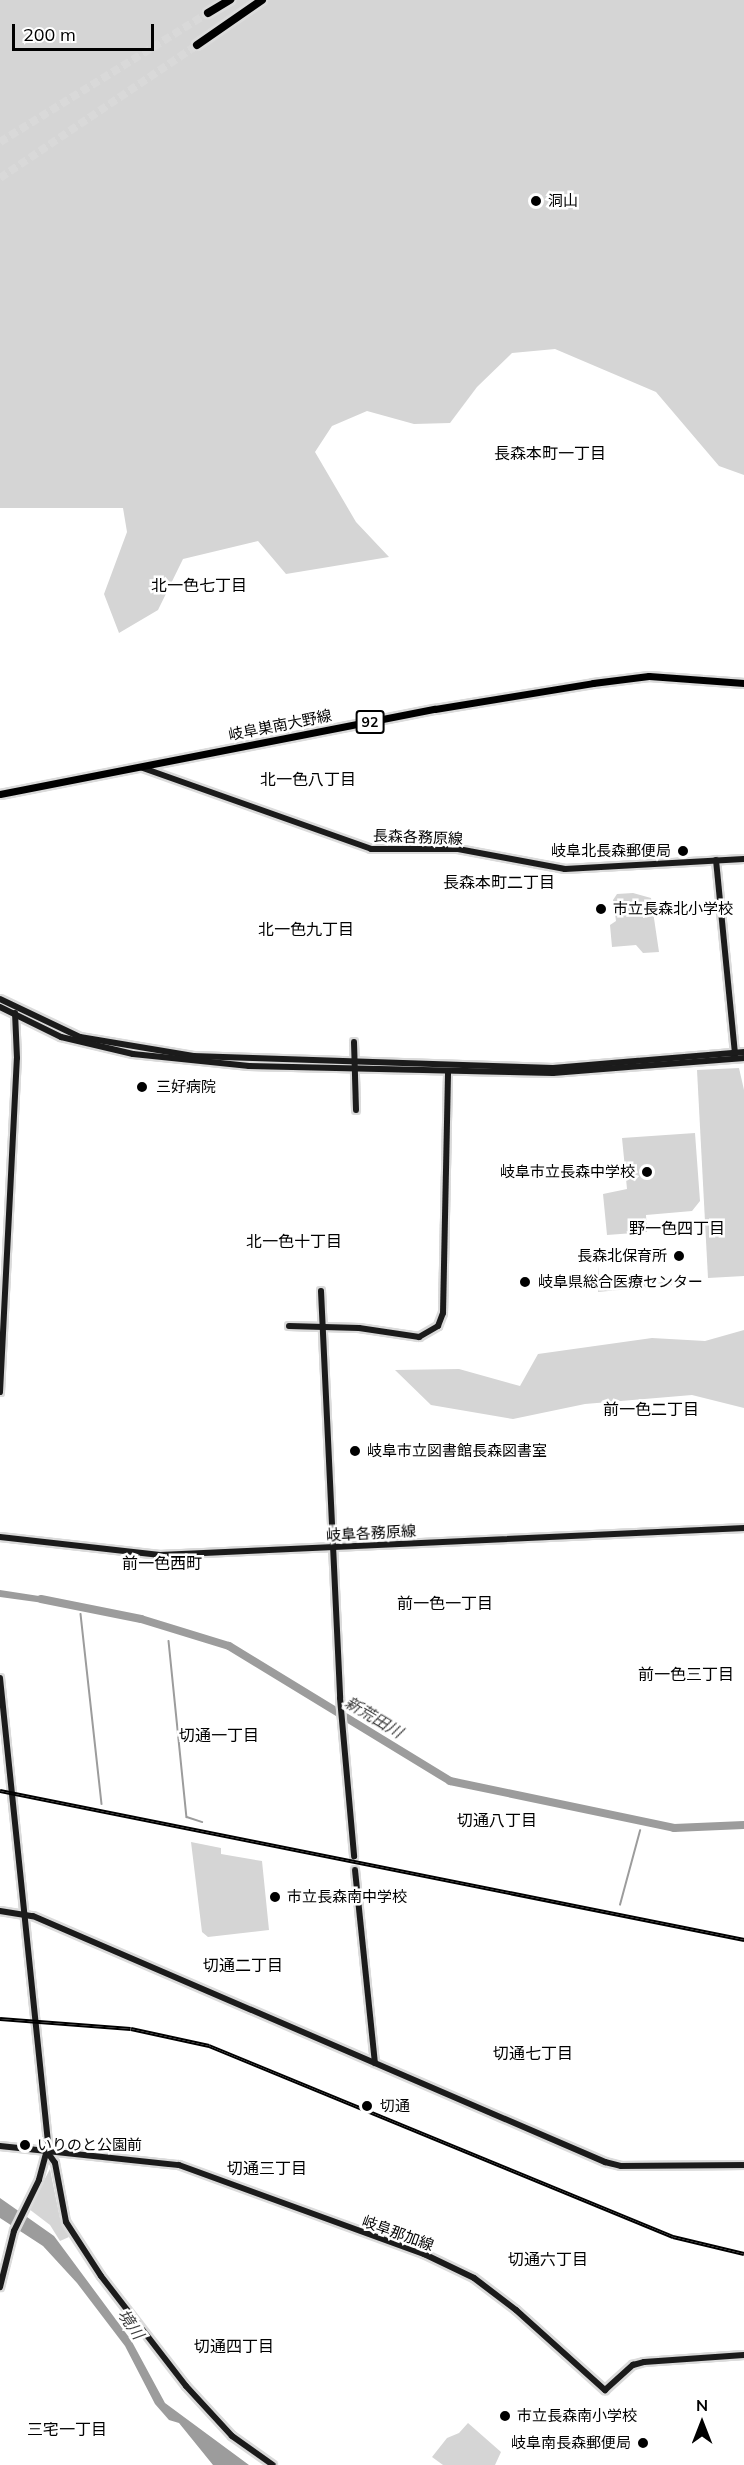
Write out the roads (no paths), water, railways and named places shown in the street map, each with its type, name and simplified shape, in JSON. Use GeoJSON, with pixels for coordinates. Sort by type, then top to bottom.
{"type":"FeatureCollection","features":[{"type":"Feature","properties":{"kind":"highway"},"geometry":{"type":"LineString","coordinates":[[208,13],[230,0]]}},
{"type":"Feature","properties":{"kind":"highway"},"geometry":{"type":"LineString","coordinates":[[197,45],[262,0]]}},
{"type":"Feature","properties":{"kind":"main road","name":"岐阜巣南大野線"},"geometry":{"type":"LineString","coordinates":[[0,794],[593,682],[649,676],[744,683]]}},
{"type":"Feature","properties":{"kind":"street","name":"長森各務原線"},"geometry":{"type":"LineString","coordinates":[[140,767],[371,849],[458,849],[565,869],[744,859]]}},
{"type":"Feature","properties":{"kind":"street"},"geometry":{"type":"LineString","coordinates":[[716,860],[735,1055]]}},
{"type":"Feature","properties":{"kind":"street"},"geometry":{"type":"LineString","coordinates":[[0,999],[64,1032],[156,1052],[448,1071],[553,1073],[735,1055],[744,1052]]}},
{"type":"Feature","properties":{"kind":"street"},"geometry":{"type":"LineString","coordinates":[[0,1007],[61,1037],[133,1054],[249,1066],[553,1068],[735,1055],[744,1058]]}},
{"type":"Feature","properties":{"kind":"street"},"geometry":{"type":"LineString","coordinates":[[0,1392],[17,1058],[15,1013]]}},
{"type":"Feature","properties":{"kind":"street"},"geometry":{"type":"LineString","coordinates":[[354,1042],[356,1110]]}},
{"type":"Feature","properties":{"kind":"street"},"geometry":{"type":"LineString","coordinates":[[289,1326],[359,1328],[419,1337],[434,1332],[440,1322],[448,1071]]}},
{"type":"Feature","properties":{"kind":"street"},"geometry":{"type":"LineString","coordinates":[[321,1291],[320,1327],[341,1708],[354,1856]]}},
{"type":"Feature","properties":{"kind":"street","name":"岐阜各務原線"},"geometry":{"type":"LineString","coordinates":[[0,1537],[146,1555],[744,1528]]}},
{"type":"Feature","properties":{"kind":"street"},"geometry":{"type":"LineString","coordinates":[[0,1678],[48,2153],[55,2163],[66,2222],[101,2276],[201,2403],[232,2436],[273,2465]]}},
{"type":"Feature","properties":{"kind":"street"},"geometry":{"type":"LineString","coordinates":[[355,1870],[375,2063]]}},
{"type":"Feature","properties":{"kind":"street"},"geometry":{"type":"LineString","coordinates":[[0,1911],[24,1913],[612,2165],[744,2165]]}},
{"type":"Feature","properties":{"kind":"street","name":"岐阜那加線"},"geometry":{"type":"LineString","coordinates":[[0,2146],[48,2153],[179,2165],[424,2254],[483,2284],[604,2390],[633,2366],[644,2362],[744,2355]]}},
{"type":"Feature","properties":{"kind":"street"},"geometry":{"type":"LineString","coordinates":[[0,2287],[14,2231],[48,2153]]}},
{"type":"Feature","properties":{"kind":"waterway","name":"新荒田川"},"geometry":{"type":"LineString","coordinates":[[41,1599],[141,1619],[229,1646],[450,1781],[674,1828],[744,1825]]}},
{"type":"Feature","properties":{"kind":"waterway"},"geometry":{"type":"LineString","coordinates":[[81,1614],[102,1804]]}},
{"type":"Feature","properties":{"kind":"waterway"},"geometry":{"type":"LineString","coordinates":[[169,1641],[187,1817],[202,1822]]}},
{"type":"Feature","properties":{"kind":"waterway"},"geometry":{"type":"LineString","coordinates":[[620,1905],[640,1831]]}},
{"type":"Feature","properties":{"kind":"tunnel"},"geometry":{"type":"LineString","coordinates":[[0,142],[208,13]]}},
{"type":"Feature","properties":{"kind":"tunnel"},"geometry":{"type":"LineString","coordinates":[[0,178],[197,45]]}},
{"type":"Feature","properties":{"kind":"railway"},"geometry":{"type":"LineString","coordinates":[[0,1791],[744,1940]]}},
{"type":"Feature","properties":{"kind":"railway"},"geometry":{"type":"LineString","coordinates":[[0,2019],[131,2029],[209,2046],[673,2237],[744,2254]]}},
{"type":"Feature","properties":{"kind":"place","name":"洞山"},"geometry":{"type":"Point","coordinates":[536,201]}},
{"type":"Feature","properties":{"kind":"place","name":"岐阜北長森郵便局"},"geometry":{"type":"Point","coordinates":[683,851]}},
{"type":"Feature","properties":{"kind":"place","name":"市立長森北小学校"},"geometry":{"type":"Point","coordinates":[601,909]}},
{"type":"Feature","properties":{"kind":"place","name":"三好病院"},"geometry":{"type":"Point","coordinates":[142,1087]}},
{"type":"Feature","properties":{"kind":"place","name":"岐阜市立長森中学校"},"geometry":{"type":"Point","coordinates":[647,1172]}},
{"type":"Feature","properties":{"kind":"place","name":"長森北保育所"},"geometry":{"type":"Point","coordinates":[679,1256]}},
{"type":"Feature","properties":{"kind":"place","name":"岐阜県総合医療センター"},"geometry":{"type":"Point","coordinates":[525,1282]}},
{"type":"Feature","properties":{"kind":"place","name":"岐阜市立図書館長森図書室"},"geometry":{"type":"Point","coordinates":[355,1451]}},
{"type":"Feature","properties":{"kind":"place","name":"市立長森南中学校"},"geometry":{"type":"Point","coordinates":[275,1897]}},
{"type":"Feature","properties":{"kind":"place","name":"切通"},"geometry":{"type":"Point","coordinates":[367,2106]}},
{"type":"Feature","properties":{"kind":"place","name":"いりのと公園前"},"geometry":{"type":"Point","coordinates":[25,2145]}},
{"type":"Feature","properties":{"kind":"place","name":"市立長森南小学校"},"geometry":{"type":"Point","coordinates":[505,2416]}},
{"type":"Feature","properties":{"kind":"place","name":"岐阜南長森郵便局"},"geometry":{"type":"Point","coordinates":[643,2443]}},
{"type":"Feature","properties":{"kind":"district","name":"長森本町一丁目"},"geometry":{"type":"Point","coordinates":[550,453]}},
{"type":"Feature","properties":{"kind":"district","name":"北一色七丁目"},"geometry":{"type":"Point","coordinates":[199,585]}},
{"type":"Feature","properties":{"kind":"district","name":"北一色八丁目"},"geometry":{"type":"Point","coordinates":[308,779]}},
{"type":"Feature","properties":{"kind":"district","name":"長森本町二丁目"},"geometry":{"type":"Point","coordinates":[499,882]}},
{"type":"Feature","properties":{"kind":"district","name":"北一色九丁目"},"geometry":{"type":"Point","coordinates":[306,929]}},
{"type":"Feature","properties":{"kind":"district","name":"野一色四丁目"},"geometry":{"type":"Point","coordinates":[677,1228]}},
{"type":"Feature","properties":{"kind":"district","name":"北一色十丁目"},"geometry":{"type":"Point","coordinates":[294,1241]}},
{"type":"Feature","properties":{"kind":"district","name":"前一色二丁目"},"geometry":{"type":"Point","coordinates":[651,1409]}},
{"type":"Feature","properties":{"kind":"district","name":"前一色西町"},"geometry":{"type":"Point","coordinates":[162,1563]}},
{"type":"Feature","properties":{"kind":"district","name":"前一色一丁目"},"geometry":{"type":"Point","coordinates":[445,1603]}},
{"type":"Feature","properties":{"kind":"district","name":"前一色三丁目"},"geometry":{"type":"Point","coordinates":[686,1674]}},
{"type":"Feature","properties":{"kind":"district","name":"切通一丁目"},"geometry":{"type":"Point","coordinates":[219,1735]}},
{"type":"Feature","properties":{"kind":"district","name":"切通八丁目"},"geometry":{"type":"Point","coordinates":[497,1820]}},
{"type":"Feature","properties":{"kind":"district","name":"切通二丁目"},"geometry":{"type":"Point","coordinates":[243,1965]}},
{"type":"Feature","properties":{"kind":"district","name":"切通七丁目"},"geometry":{"type":"Point","coordinates":[533,2053]}},
{"type":"Feature","properties":{"kind":"district","name":"切通三丁目"},"geometry":{"type":"Point","coordinates":[267,2168]}},
{"type":"Feature","properties":{"kind":"district","name":"切通六丁目"},"geometry":{"type":"Point","coordinates":[548,2259]}},
{"type":"Feature","properties":{"kind":"district","name":"切通四丁目"},"geometry":{"type":"Point","coordinates":[234,2346]}},
{"type":"Feature","properties":{"kind":"district","name":"三宅一丁目"},"geometry":{"type":"Point","coordinates":[67,2429]}},
{"type":"Feature","properties":{"kind":"water label","name":"境川"},"geometry":{"type":"Point","coordinates":[131,2324]}}]}
